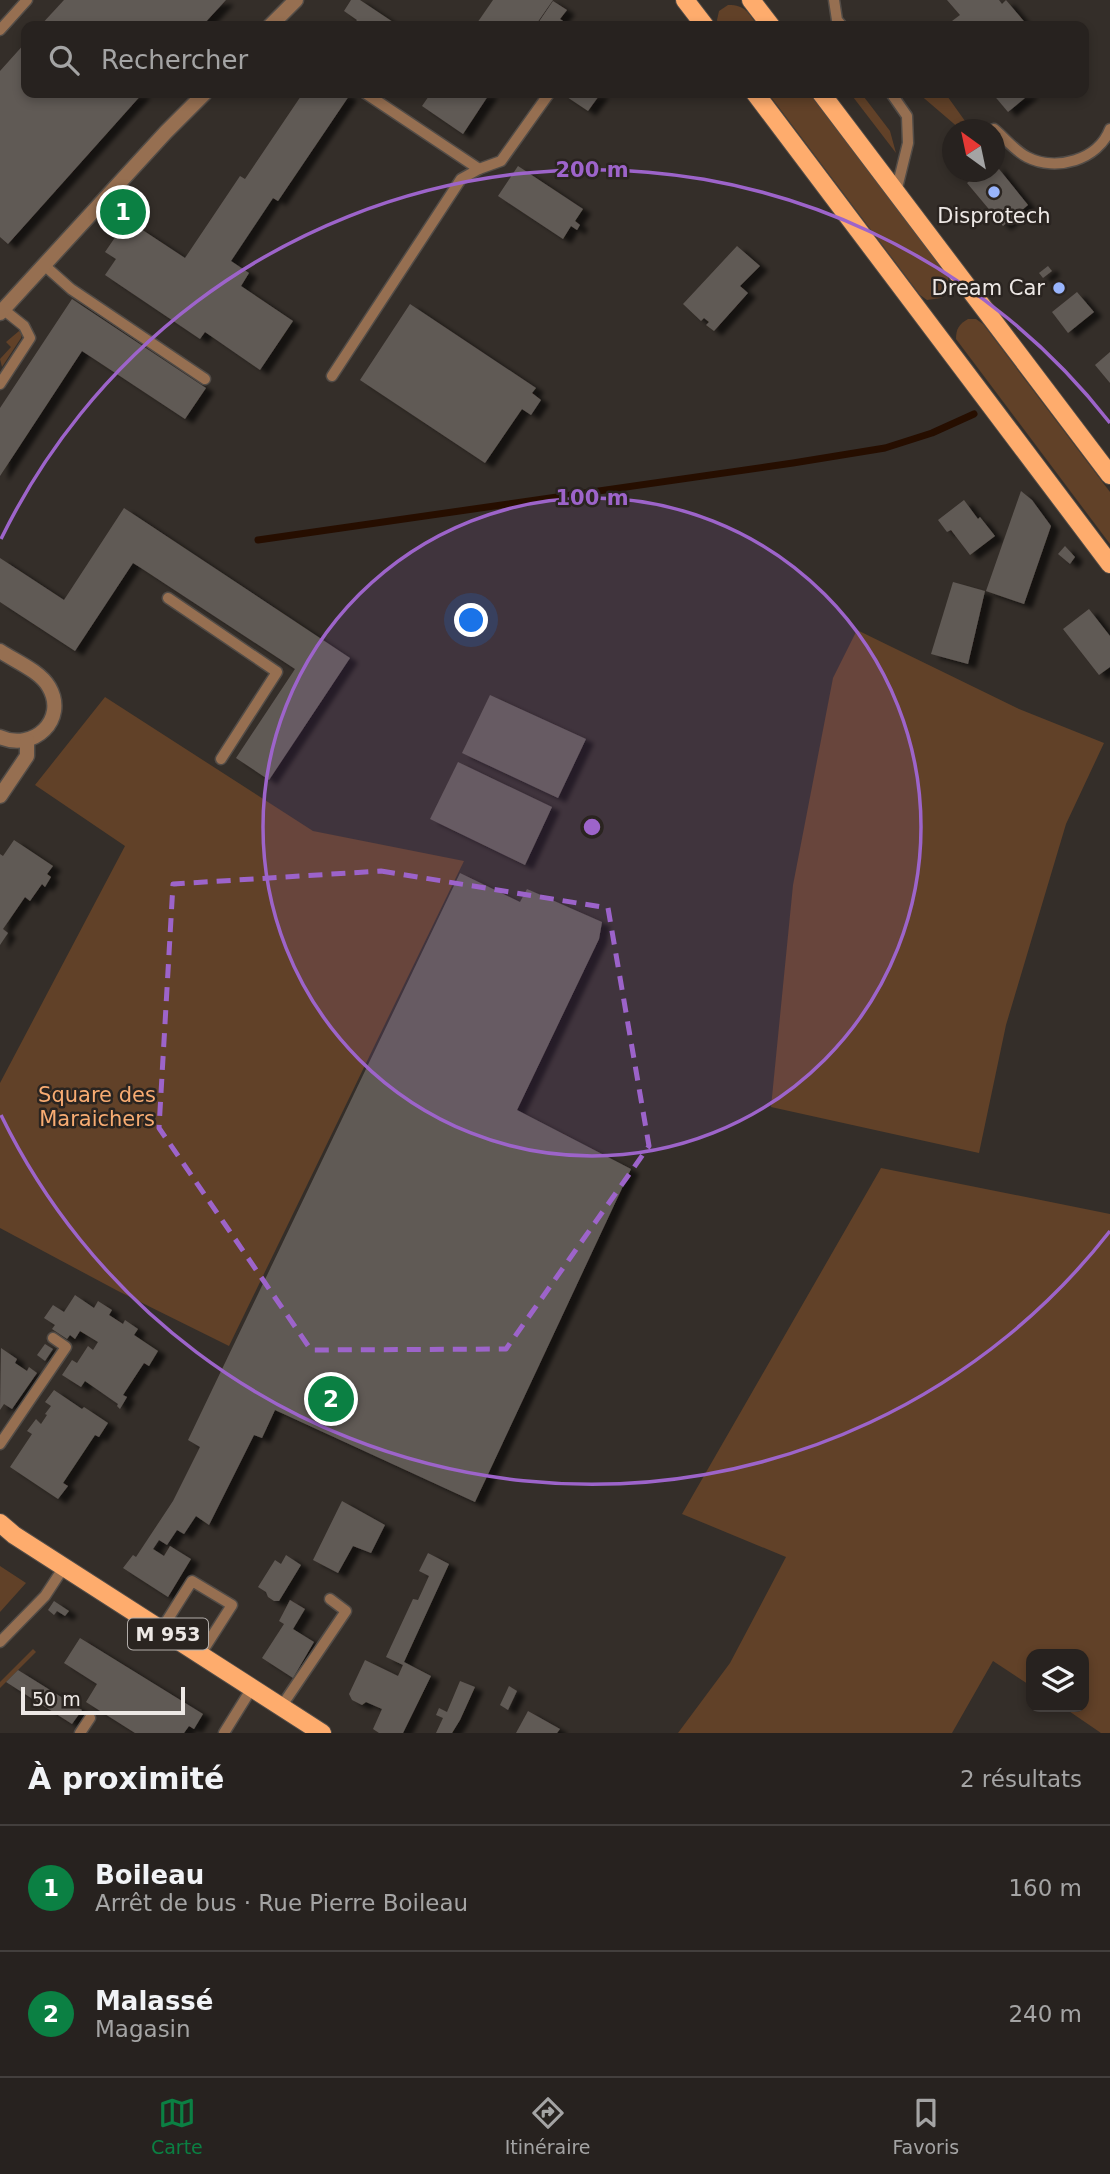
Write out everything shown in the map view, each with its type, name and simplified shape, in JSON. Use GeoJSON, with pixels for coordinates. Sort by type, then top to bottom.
{"type":"FeatureCollection","features":[{"type":"Feature","properties":{"kind":"main road"},"geometry":{"type":"LineString","coordinates":[[685,0],[701,21]]}},
{"type":"Feature","properties":{"kind":"main road"},"geometry":{"type":"LineString","coordinates":[[751,0],[767,21]]}},
{"type":"Feature","properties":{"kind":"main road"},"geometry":{"type":"LineString","coordinates":[[759,98],[1110,564]]}},
{"type":"Feature","properties":{"kind":"main road"},"geometry":{"type":"LineString","coordinates":[[825,98],[1110,475]]}},
{"type":"Feature","properties":{"kind":"main road","name":"M 953"},"geometry":{"type":"LineString","coordinates":[[0,1523],[7,1532],[322,1733]]}},
{"type":"Feature","properties":{"kind":"street"},"geometry":{"type":"LineString","coordinates":[[277,21],[296,0]]}},
{"type":"Feature","properties":{"kind":"street"},"geometry":{"type":"LineString","coordinates":[[2,312],[200,98]]}},
{"type":"Feature","properties":{"kind":"street"},"geometry":{"type":"LineString","coordinates":[[0,651],[41,677],[53,695],[54,709],[49,724],[39,734],[27,740],[13,741],[0,737]]}},
{"type":"Feature","properties":{"kind":"street"},"geometry":{"type":"LineString","coordinates":[[0,796],[27,756],[27,740]]}},
{"type":"Feature","properties":{"kind":"lane"},"geometry":{"type":"LineString","coordinates":[[0,30],[27,0]]}},
{"type":"Feature","properties":{"kind":"lane"},"geometry":{"type":"LineString","coordinates":[[834,0],[838,21]]}},
{"type":"Feature","properties":{"kind":"lane"},"geometry":{"type":"LineString","coordinates":[[372,98],[479,169]]}},
{"type":"Feature","properties":{"kind":"lane"},"geometry":{"type":"LineString","coordinates":[[332,376],[461,179],[501,161],[545,98]]}},
{"type":"Feature","properties":{"kind":"lane"},"geometry":{"type":"LineString","coordinates":[[894,98],[907,116],[908,143],[896,192]]}},
{"type":"Feature","properties":{"kind":"lane"},"geometry":{"type":"LineString","coordinates":[[1005,138],[1027,157],[1048,162],[1072,162],[1092,153],[1106,138],[1110,129]]}},
{"type":"Feature","properties":{"kind":"lane"},"geometry":{"type":"LineString","coordinates":[[44,265],[71,289],[205,379]]}},
{"type":"Feature","properties":{"kind":"lane"},"geometry":{"type":"LineString","coordinates":[[0,384],[30,338],[24,326],[2,312]]}},
{"type":"Feature","properties":{"kind":"lane"},"geometry":{"type":"LineString","coordinates":[[168,598],[277,671],[221,759]]}},
{"type":"Feature","properties":{"kind":"lane"},"geometry":{"type":"LineString","coordinates":[[0,1444],[66,1347],[52,1338]]}},
{"type":"Feature","properties":{"kind":"lane"},"geometry":{"type":"LineString","coordinates":[[0,1642],[45,1595],[64,1567]]}},
{"type":"Feature","properties":{"kind":"lane"},"geometry":{"type":"LineString","coordinates":[[161,1630],[192,1581],[232,1605],[201,1655]]}},
{"type":"Feature","properties":{"kind":"lane"},"geometry":{"type":"LineString","coordinates":[[281,1707],[346,1611],[330,1599]]}},
{"type":"Feature","properties":{"kind":"lane"},"geometry":{"type":"LineString","coordinates":[[223,1733],[252,1688]]}},
{"type":"Feature","properties":{"kind":"lane"},"geometry":{"type":"LineString","coordinates":[[80,1733],[90,1718]]}},
{"type":"Feature","properties":{"kind":"highlighted area"},"geometry":{"type":"Polygon","coordinates":[[[381,871],[608,908],[649,1146],[506,1349],[311,1350],[159,1128],[173,884],[381,871]]]}},
{"type":"Feature","properties":{"kind":"green space"},"geometry":{"type":"Polygon","coordinates":[[[728,5],[734,5],[743,8],[754,21],[717,21],[719,11],[728,5]]]}},
{"type":"Feature","properties":{"kind":"green space"},"geometry":{"type":"Polygon","coordinates":[[[772,98],[813,98],[947,273],[948,287],[941,298],[927,300],[920,295],[772,98]]]}},
{"type":"Feature","properties":{"kind":"green space"},"geometry":{"type":"Polygon","coordinates":[[[854,98],[865,98],[890,131],[896,153],[854,98]]]}},
{"type":"Feature","properties":{"kind":"green space"},"geometry":{"type":"Polygon","coordinates":[[[924,98],[949,98],[964,119],[948,119],[924,98]]]}},
{"type":"Feature","properties":{"kind":"green space"},"geometry":{"type":"Polygon","coordinates":[[[968,319],[976,319],[983,324],[1110,492],[1110,544],[956,339],[959,327],[968,319]]]}},
{"type":"Feature","properties":{"kind":"green space"},"geometry":{"type":"Polygon","coordinates":[[[19,331],[21,338],[2,367],[0,359],[11,347],[6,342],[19,331]]]}},
{"type":"Feature","properties":{"kind":"green space"},"geometry":{"type":"Polygon","coordinates":[[[857,630],[1019,709],[1104,743],[1066,824],[1006,1025],[979,1153],[771,1107],[793,885],[833,678],[857,630]]]}},
{"type":"Feature","properties":{"kind":"green space","name":"Square des Maraichers"},"geometry":{"type":"Polygon","coordinates":[[[105,697],[313,831],[464,861],[229,1346],[0,1228],[0,1083],[125,846],[35,785],[105,697]]]}},
{"type":"Feature","properties":{"kind":"green space"},"geometry":{"type":"Polygon","coordinates":[[[881,1168],[1110,1214],[1110,1733],[1101,1733],[1070,1712],[1089,1712],[1089,1649],[1026,1649],[1026,1683],[993,1661],[952,1733],[678,1733],[730,1663],[786,1557],[682,1514],[881,1168]]]}},
{"type":"Feature","properties":{"kind":"green space"},"geometry":{"type":"Polygon","coordinates":[[[0,1566],[26,1583],[0,1612],[0,1566]]]}},
{"type":"Feature","properties":{"kind":"green space"},"geometry":{"type":"Polygon","coordinates":[[[33,1649],[36,1652],[0,1688],[0,1682],[33,1649]]]}},
{"type":"Feature","properties":{"kind":"building"},"geometry":{"type":"Polygon","coordinates":[[[64,0],[226,0],[207,21],[45,21],[64,0]]]}},
{"type":"Feature","properties":{"kind":"building"},"geometry":{"type":"Polygon","coordinates":[[[351,0],[360,0],[392,21],[356,21],[344,11],[351,0]]]}},
{"type":"Feature","properties":{"kind":"building"},"geometry":{"type":"Polygon","coordinates":[[[493,0],[553,0],[538,21],[478,21],[493,0]]]}},
{"type":"Feature","properties":{"kind":"building"},"geometry":{"type":"Polygon","coordinates":[[[947,0],[999,0],[1002,4],[1006,0],[1024,21],[952,21],[960,15],[947,0]]]}},
{"type":"Feature","properties":{"kind":"building"},"geometry":{"type":"Polygon","coordinates":[[[553,1],[567,10],[560,19],[563,21],[539,21],[553,1]]]}},
{"type":"Feature","properties":{"kind":"building"},"geometry":{"type":"Polygon","coordinates":[[[21,48],[21,98],[139,98],[8,244],[0,237],[0,71],[21,48]]]}},
{"type":"Feature","properties":{"kind":"building"},"geometry":{"type":"Polygon","coordinates":[[[300,98],[348,98],[278,201],[273,198],[231,261],[249,273],[241,286],[293,321],[260,370],[205,332],[200,339],[105,275],[116,259],[105,252],[125,223],[135,230],[138,227],[185,258],[240,176],[245,179],[300,98]]]}},
{"type":"Feature","properties":{"kind":"building"},"geometry":{"type":"Polygon","coordinates":[[[428,98],[487,98],[463,134],[422,106],[428,98]]]}},
{"type":"Feature","properties":{"kind":"building"},"geometry":{"type":"Polygon","coordinates":[[[568,98],[597,98],[588,111],[568,98]]]}},
{"type":"Feature","properties":{"kind":"building"},"geometry":{"type":"Polygon","coordinates":[[[996,98],[1025,98],[1008,112],[996,98]]]}},
{"type":"Feature","properties":{"kind":"building"},"geometry":{"type":"Polygon","coordinates":[[[518,166],[583,209],[575,221],[580,225],[577,230],[571,226],[563,239],[498,196],[518,166]]]}},
{"type":"Feature","properties":{"kind":"building"},"geometry":{"type":"Polygon","coordinates":[[[1005,176],[1028,205],[1003,226],[967,183],[1005,182],[1005,176]]]}},
{"type":"Feature","properties":{"kind":"building"},"geometry":{"type":"Polygon","coordinates":[[[737,246],[760,266],[740,286],[748,293],[714,331],[706,325],[709,322],[704,318],[701,321],[683,304],[737,246]]]}},
{"type":"Feature","properties":{"kind":"building"},"geometry":{"type":"Polygon","coordinates":[[[1048,266],[1052,271],[1043,278],[1039,273],[1048,266]]]}},
{"type":"Feature","properties":{"kind":"building"},"geometry":{"type":"Polygon","coordinates":[[[1077,292],[1094,312],[1068,333],[1052,312],[1077,292]]]}},
{"type":"Feature","properties":{"kind":"building"},"geometry":{"type":"Polygon","coordinates":[[[72,299],[206,388],[185,419],[82,351],[0,476],[0,408],[72,299]]]}},
{"type":"Feature","properties":{"kind":"building"},"geometry":{"type":"Polygon","coordinates":[[[410,304],[536,388],[532,393],[541,400],[531,415],[522,409],[485,463],[360,380],[410,304]]]}},
{"type":"Feature","properties":{"kind":"building"},"geometry":{"type":"Polygon","coordinates":[[[1110,352],[1110,383],[1095,365],[1110,352]]]}},
{"type":"Feature","properties":{"kind":"building"},"geometry":{"type":"Polygon","coordinates":[[[1021,491],[1032,500],[1051,526],[1024,604],[986,591],[1021,491]]]}},
{"type":"Feature","properties":{"kind":"building"},"geometry":{"type":"Polygon","coordinates":[[[964,500],[995,536],[970,555],[951,530],[947,532],[938,520],[964,500]]]}},
{"type":"Feature","properties":{"kind":"building"},"geometry":{"type":"Polygon","coordinates":[[[124,508],[350,658],[269,780],[236,758],[295,669],[133,563],[75,651],[0,602],[0,558],[64,600],[124,508]]]}},
{"type":"Feature","properties":{"kind":"building"},"geometry":{"type":"Polygon","coordinates":[[[1065,546],[1075,557],[1070,564],[1058,554],[1065,546]]]}},
{"type":"Feature","properties":{"kind":"building"},"geometry":{"type":"Polygon","coordinates":[[[953,582],[985,591],[968,664],[931,654],[953,582]]]}},
{"type":"Feature","properties":{"kind":"building"},"geometry":{"type":"Polygon","coordinates":[[[1089,609],[1110,636],[1110,667],[1099,675],[1063,629],[1089,609]]]}},
{"type":"Feature","properties":{"kind":"building"},"geometry":{"type":"Polygon","coordinates":[[[490,695],[586,739],[558,798],[462,753],[490,695]]]}},
{"type":"Feature","properties":{"kind":"building"},"geometry":{"type":"Polygon","coordinates":[[[458,762],[552,807],[525,865],[430,819],[458,762]]]}},
{"type":"Feature","properties":{"kind":"building"},"geometry":{"type":"Polygon","coordinates":[[[14,840],[53,866],[47,874],[51,877],[45,887],[42,884],[30,901],[25,897],[3,929],[8,933],[0,945],[0,854],[3,856],[14,840]]]}},
{"type":"Feature","properties":{"kind":"building"},"geometry":{"type":"Polygon","coordinates":[[[460,873],[520,902],[527,889],[602,922],[599,939],[517,1110],[631,1169],[475,1502],[275,1410],[262,1438],[254,1435],[209,1525],[196,1516],[184,1534],[177,1530],[167,1545],[159,1540],[153,1549],[164,1556],[170,1546],[191,1559],[168,1597],[123,1568],[133,1555],[136,1557],[173,1501],[200,1447],[188,1440],[460,873]]]}},
{"type":"Feature","properties":{"kind":"building"},"geometry":{"type":"Polygon","coordinates":[[[75,1295],[94,1308],[98,1301],[112,1310],[109,1315],[123,1324],[125,1320],[138,1329],[134,1335],[158,1351],[149,1366],[144,1363],[123,1395],[127,1397],[120,1409],[118,1404],[85,1381],[81,1387],[62,1375],[72,1360],[77,1363],[88,1346],[93,1350],[98,1342],[80,1331],[75,1339],[70,1335],[67,1339],[52,1329],[55,1325],[44,1318],[53,1305],[64,1312],[75,1295]]]}},
{"type":"Feature","properties":{"kind":"building"},"geometry":{"type":"Polygon","coordinates":[[[45,1344],[53,1349],[45,1361],[37,1355],[45,1344]]]}},
{"type":"Feature","properties":{"kind":"building"},"geometry":{"type":"Polygon","coordinates":[[[1,1348],[17,1359],[15,1363],[27,1371],[29,1367],[37,1373],[12,1409],[4,1404],[0,1410],[1,1348]]]}},
{"type":"Feature","properties":{"kind":"building"},"geometry":{"type":"Polygon","coordinates":[[[54,1390],[108,1423],[99,1437],[95,1435],[63,1483],[68,1486],[58,1499],[10,1467],[32,1434],[27,1431],[36,1419],[41,1424],[47,1415],[45,1414],[51,1406],[45,1402],[54,1390]]]}},
{"type":"Feature","properties":{"kind":"building"},"geometry":{"type":"Polygon","coordinates":[[[342,1501],[385,1525],[371,1553],[353,1546],[338,1573],[313,1560],[342,1501]]]}},
{"type":"Feature","properties":{"kind":"building"},"geometry":{"type":"Polygon","coordinates":[[[428,1553],[449,1564],[404,1662],[431,1676],[403,1733],[379,1733],[373,1729],[382,1709],[366,1702],[362,1705],[352,1700],[349,1694],[365,1660],[398,1676],[403,1665],[386,1657],[413,1599],[418,1600],[429,1576],[419,1571],[428,1553]]]}},
{"type":"Feature","properties":{"kind":"building"},"geometry":{"type":"Polygon","coordinates":[[[286,1555],[301,1565],[279,1601],[274,1601],[258,1587],[275,1560],[281,1564],[286,1555]]]}},
{"type":"Feature","properties":{"kind":"building"},"geometry":{"type":"Polygon","coordinates":[[[290,1600],[305,1609],[293,1629],[314,1642],[293,1678],[262,1658],[284,1624],[279,1621],[290,1600]]]}},
{"type":"Feature","properties":{"kind":"building"},"geometry":{"type":"Polygon","coordinates":[[[54,1601],[69,1611],[65,1616],[57,1611],[54,1615],[48,1610],[54,1601]]]}},
{"type":"Feature","properties":{"kind":"building"},"geometry":{"type":"Polygon","coordinates":[[[80,1638],[203,1714],[194,1729],[189,1726],[184,1733],[135,1733],[86,1702],[97,1684],[64,1663],[80,1638]]]}},
{"type":"Feature","properties":{"kind":"building"},"geometry":{"type":"Polygon","coordinates":[[[18,1670],[82,1710],[72,1724],[6,1682],[18,1670]]]}},
{"type":"Feature","properties":{"kind":"building"},"geometry":{"type":"Polygon","coordinates":[[[460,1681],[475,1687],[460,1720],[452,1733],[436,1733],[443,1718],[436,1715],[439,1708],[447,1712],[460,1681]]]}},
{"type":"Feature","properties":{"kind":"building"},"geometry":{"type":"Polygon","coordinates":[[[509,1686],[517,1691],[508,1710],[500,1705],[509,1686]]]}},
{"type":"Feature","properties":{"kind":"building"},"geometry":{"type":"Polygon","coordinates":[[[528,1711],[560,1729],[557,1733],[516,1733],[528,1711]]]}},
{"type":"Feature","properties":{"kind":"waterway"},"geometry":{"type":"LineString","coordinates":[[258,540],[885,448],[932,433],[974,414]]}},
{"type":"Feature","properties":{"kind":"place","name":"Disprotech"},"geometry":{"type":"Point","coordinates":[994,192]}},
{"type":"Feature","properties":{"kind":"place","name":"Boileau"},"geometry":{"type":"Point","coordinates":[123,212]}},
{"type":"Feature","properties":{"kind":"place","name":"Dream Car"},"geometry":{"type":"Point","coordinates":[1059,288]}},
{"type":"Feature","properties":{"kind":"place","name":"Malassé"},"geometry":{"type":"Point","coordinates":[331,1399]}}]}
